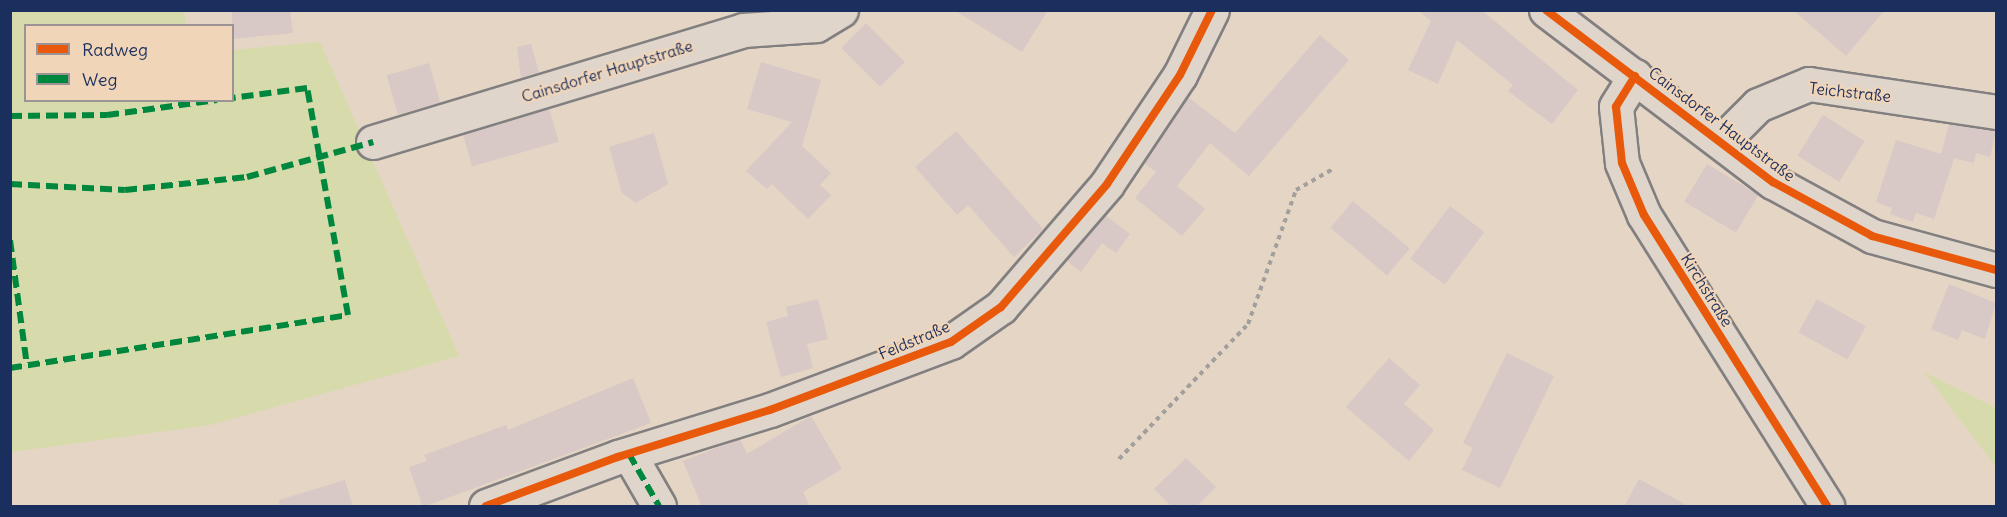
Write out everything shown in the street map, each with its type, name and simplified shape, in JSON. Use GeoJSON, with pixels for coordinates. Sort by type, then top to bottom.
{"type":"FeatureCollection","features":[{"type":"Feature","properties":{"kind":"street","name":"Cainsdorfer Hauptstraße"},"geometry":{"type":"LineString","coordinates":[[373,142],[743,30],[816,25],[841,10]]}},
{"type":"Feature","properties":{"kind":"street","name":"Feldstraße"},"geometry":{"type":"LineString","coordinates":[[486,507],[629,454],[770,411],[951,342],[1001,307],[1107,184],[1171,88],[1212,10]]}},
{"type":"Feature","properties":{"kind":"street","name":"Cainsdorfer Hauptstraße"},"geometry":{"type":"LineString","coordinates":[[1546,10],[1722,141],[1773,182],[1872,236],[1996,270]]}},
{"type":"Feature","properties":{"kind":"street","name":"Kirchstraße"},"geometry":{"type":"LineString","coordinates":[[1635,76],[1616,107],[1622,163],[1644,215],[1827,507]]}},
{"type":"Feature","properties":{"kind":"street","name":"Teichstraße"},"geometry":{"type":"LineString","coordinates":[[1722,141],[1758,105],[1809,84],[1996,112]]}},
{"type":"Feature","properties":{"kind":"street"},"geometry":{"type":"LineString","coordinates":[[629,454],[659,507]]}},
{"type":"Feature","properties":{"kind":"path"},"geometry":{"type":"LineString","coordinates":[[1119,459],[1248,324],[1296,190],[1333,169]]}},
{"type":"Feature","properties":{"kind":"green space"},"geometry":{"type":"Polygon","coordinates":[[[10,11],[184,11],[186,24],[24,24],[24,102],[234,102],[234,50],[320,42],[459,356],[210,425],[11,452],[10,11]]]}},
{"type":"Feature","properties":{"kind":"green space"},"geometry":{"type":"Polygon","coordinates":[[[1924,372],[1996,408],[1996,467],[1924,372]]]}},
{"type":"Feature","properties":{"kind":"building"},"geometry":{"type":"Polygon","coordinates":[[[232,10],[290,10],[293,33],[234,39],[234,24],[232,24],[232,10]]]}},
{"type":"Feature","properties":{"kind":"building"},"geometry":{"type":"Polygon","coordinates":[[[954,10],[1048,10],[1022,52],[954,10]]]}},
{"type":"Feature","properties":{"kind":"building"},"geometry":{"type":"Polygon","coordinates":[[[1418,10],[1481,10],[1578,90],[1552,124],[1508,91],[1513,85],[1457,40],[1438,84],[1408,70],[1431,21],[1418,10]]]}},
{"type":"Feature","properties":{"kind":"building"},"geometry":{"type":"Polygon","coordinates":[[[1793,10],[1885,10],[1846,56],[1793,10]]]}},
{"type":"Feature","properties":{"kind":"building"},"geometry":{"type":"Polygon","coordinates":[[[866,23],[905,62],[880,87],[841,48],[866,23]]]}},
{"type":"Feature","properties":{"kind":"building"},"geometry":{"type":"Polygon","coordinates":[[[1320,35],[1349,60],[1249,176],[1210,143],[1177,186],[1205,209],[1182,236],[1135,198],[1156,172],[1144,163],[1188,97],[1235,133],[1320,35]]]}},
{"type":"Feature","properties":{"kind":"building"},"geometry":{"type":"Polygon","coordinates":[[[531,44],[539,72],[521,78],[517,47],[531,44]]]}},
{"type":"Feature","properties":{"kind":"building"},"geometry":{"type":"Polygon","coordinates":[[[761,62],[821,80],[802,146],[831,173],[820,185],[831,195],[808,219],[772,184],[767,189],[746,171],[792,122],[747,109],[761,62]]]}},
{"type":"Feature","properties":{"kind":"building"},"geometry":{"type":"Polygon","coordinates":[[[429,63],[440,102],[398,115],[387,75],[429,63]]]}},
{"type":"Feature","properties":{"kind":"building"},"geometry":{"type":"Polygon","coordinates":[[[549,108],[559,142],[472,166],[462,133],[549,108]]]}},
{"type":"Feature","properties":{"kind":"building"},"geometry":{"type":"Polygon","coordinates":[[[1823,115],[1865,141],[1839,182],[1798,156],[1823,115]]]}},
{"type":"Feature","properties":{"kind":"building"},"geometry":{"type":"Polygon","coordinates":[[[1949,124],[1996,130],[1990,157],[1976,153],[1974,163],[1949,157],[1954,159],[1934,219],[1916,213],[1913,222],[1890,214],[1892,208],[1876,202],[1896,140],[1941,154],[1949,124]]]}},
{"type":"Feature","properties":{"kind":"building"},"geometry":{"type":"Polygon","coordinates":[[[956,131],[1043,229],[1014,257],[968,205],[957,215],[915,167],[956,131]]]}},
{"type":"Feature","properties":{"kind":"building"},"geometry":{"type":"Polygon","coordinates":[[[654,133],[668,184],[636,203],[622,193],[609,147],[654,133]]]}},
{"type":"Feature","properties":{"kind":"building"},"geometry":{"type":"Polygon","coordinates":[[[1707,164],[1758,195],[1736,233],[1684,202],[1707,164]]]}},
{"type":"Feature","properties":{"kind":"building"},"geometry":{"type":"Polygon","coordinates":[[[1353,201],[1410,249],[1387,275],[1331,228],[1353,201]]]}},
{"type":"Feature","properties":{"kind":"building"},"geometry":{"type":"Polygon","coordinates":[[[1450,206],[1484,232],[1445,285],[1410,259],[1450,206]]]}},
{"type":"Feature","properties":{"kind":"building"},"geometry":{"type":"Polygon","coordinates":[[[1105,215],[1130,234],[1116,253],[1102,243],[1081,272],[1066,260],[1105,215]]]}},
{"type":"Feature","properties":{"kind":"building"},"geometry":{"type":"Polygon","coordinates":[[[1949,284],[1996,303],[1985,339],[1962,330],[1958,340],[1931,329],[1949,284]]]}},
{"type":"Feature","properties":{"kind":"building"},"geometry":{"type":"Polygon","coordinates":[[[818,299],[828,339],[807,344],[813,368],[781,377],[766,322],[788,316],[786,307],[818,299]]]}},
{"type":"Feature","properties":{"kind":"building"},"geometry":{"type":"Polygon","coordinates":[[[1817,299],[1866,326],[1848,359],[1799,332],[1817,299]]]}},
{"type":"Feature","properties":{"kind":"building"},"geometry":{"type":"Polygon","coordinates":[[[1507,353],[1554,376],[1500,488],[1462,470],[1473,448],[1463,443],[1507,353]]]}},
{"type":"Feature","properties":{"kind":"building"},"geometry":{"type":"Polygon","coordinates":[[[1389,358],[1420,385],[1404,404],[1434,430],[1409,461],[1346,407],[1389,358]]]}},
{"type":"Feature","properties":{"kind":"building"},"geometry":{"type":"Polygon","coordinates":[[[633,378],[651,423],[423,507],[409,467],[427,461],[424,455],[506,425],[508,430],[633,378]]]}},
{"type":"Feature","properties":{"kind":"building"},"geometry":{"type":"Polygon","coordinates":[[[811,416],[842,469],[803,492],[810,507],[702,507],[683,461],[740,439],[747,454],[811,416]]]}},
{"type":"Feature","properties":{"kind":"building"},"geometry":{"type":"Polygon","coordinates":[[[1186,458],[1216,487],[1196,507],[1172,507],[1154,489],[1186,458]]]}},
{"type":"Feature","properties":{"kind":"building"},"geometry":{"type":"Polygon","coordinates":[[[1639,479],[1690,507],[1624,507],[1639,479]]]}},
{"type":"Feature","properties":{"kind":"building"},"geometry":{"type":"Polygon","coordinates":[[[345,480],[353,507],[280,507],[279,500],[345,480]]]}},
{"type":"Feature","properties":{"kind":"marked path"},"geometry":{"type":"LineString","coordinates":[[10,368],[348,315],[307,88],[234,98]]}},
{"type":"Feature","properties":{"kind":"marked path"},"geometry":{"type":"LineString","coordinates":[[10,116],[107,115],[202,102]]}},
{"type":"Feature","properties":{"kind":"marked path"},"geometry":{"type":"LineString","coordinates":[[10,184],[125,190],[247,177],[373,142]]}},
{"type":"Feature","properties":{"kind":"marked path"},"geometry":{"type":"LineString","coordinates":[[10,240],[27,365]]}},
{"type":"Feature","properties":{"kind":"marked path"},"geometry":{"type":"LineString","coordinates":[[629,454],[659,506]]}},
{"type":"Feature","properties":{"kind":"cycle path"},"geometry":{"type":"LineString","coordinates":[[486,506],[618,457],[770,410],[951,342],[1001,307],[1107,184],[1180,75],[1212,10]]}},
{"type":"Feature","properties":{"kind":"cycle path"},"geometry":{"type":"LineString","coordinates":[[1546,10],[1773,182],[1872,236],[1996,270]]}},
{"type":"Feature","properties":{"kind":"cycle path"},"geometry":{"type":"LineString","coordinates":[[1635,76],[1616,107],[1622,163],[1644,215],[1827,506]]}}]}
